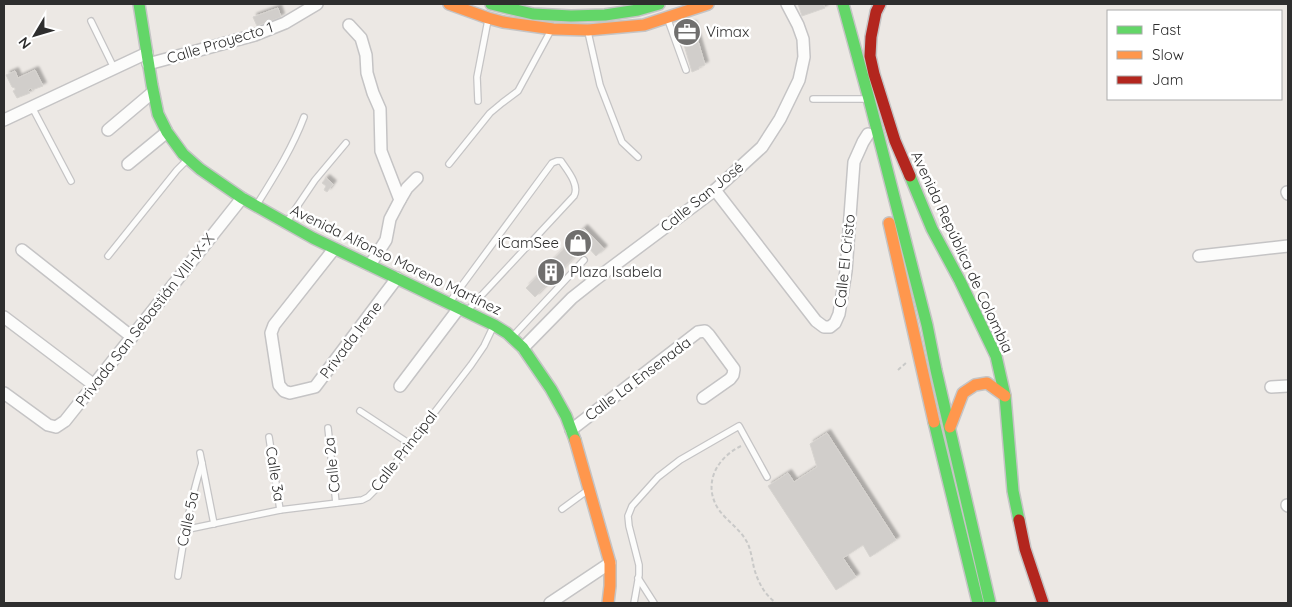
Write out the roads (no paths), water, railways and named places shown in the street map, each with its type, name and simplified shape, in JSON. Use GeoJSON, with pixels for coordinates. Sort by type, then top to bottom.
{"type":"FeatureCollection","features":[{"type":"Feature","properties":{"kind":"main road","name":"Avenida Alfonso Moreno Martínez"},"geometry":{"type":"LineString","coordinates":[[139,4],[158,114],[167,132],[182,154],[242,198],[312,238],[494,325],[523,348],[551,389],[566,416],[577,446],[610,563],[608,603]]}},
{"type":"Feature","properties":{"kind":"main road"},"geometry":{"type":"LineString","coordinates":[[448,4],[503,22],[588,30],[644,25],[708,4]]}},
{"type":"Feature","properties":{"kind":"main road"},"geometry":{"type":"LineString","coordinates":[[491,4],[533,14],[561,16],[604,15],[660,4]]}},
{"type":"Feature","properties":{"kind":"main road"},"geometry":{"type":"LineString","coordinates":[[843,4],[870,99],[927,325],[989,598],[996,600],[998,603]]}},
{"type":"Feature","properties":{"kind":"main road","name":"Avenida República de Colombia"},"geometry":{"type":"LineString","coordinates":[[880,4],[876,12],[871,36],[870,56],[874,74],[895,141],[932,229],[996,356],[1004,396],[1013,490],[1025,549],[1043,603]]}},
{"type":"Feature","properties":{"kind":"main road"},"geometry":{"type":"LineString","coordinates":[[875,121],[868,134],[882,196]]}},
{"type":"Feature","properties":{"kind":"main road"},"geometry":{"type":"LineString","coordinates":[[887,215],[978,603]]}},
{"type":"Feature","properties":{"kind":"main road"},"geometry":{"type":"LineString","coordinates":[[950,427],[963,393],[975,385],[987,383],[1004,396]]}},
{"type":"Feature","properties":{"kind":"street","name":"Calle Proyecto 1"},"geometry":{"type":"LineString","coordinates":[[4,120],[114,68],[255,35],[285,23],[317,4]]}},
{"type":"Feature","properties":{"kind":"street","name":"Calle San José"},"geometry":{"type":"LineString","coordinates":[[523,348],[572,298],[715,190],[762,147],[780,119],[799,80],[804,57],[803,39],[787,4]]}},
{"type":"Feature","properties":{"kind":"street"},"geometry":{"type":"LineString","coordinates":[[638,7],[644,25]]}},
{"type":"Feature","properties":{"kind":"street"},"geometry":{"type":"LineString","coordinates":[[349,25],[361,38],[366,55],[367,73],[380,109],[381,151],[400,200]]}},
{"type":"Feature","properties":{"kind":"street"},"geometry":{"type":"LineString","coordinates":[[108,130],[153,92]]}},
{"type":"Feature","properties":{"kind":"street"},"geometry":{"type":"LineString","coordinates":[[128,164],[167,132]]}},
{"type":"Feature","properties":{"kind":"street","name":"Calle El Cristo"},"geometry":{"type":"LineString","coordinates":[[715,190],[816,320],[824,327],[830,327],[835,323],[839,314],[846,271],[854,162],[868,134]]}},
{"type":"Feature","properties":{"kind":"street"},"geometry":{"type":"LineString","coordinates":[[370,266],[386,240],[390,219],[400,200],[407,188],[417,178]]}},
{"type":"Feature","properties":{"kind":"street","name":"Privada San Sebastián VIII-IX-X"},"geometry":{"type":"LineString","coordinates":[[4,393],[48,424],[56,427],[65,421],[242,198]]}},
{"type":"Feature","properties":{"kind":"street"},"geometry":{"type":"LineString","coordinates":[[1199,256],[1288,246]]}},
{"type":"Feature","properties":{"kind":"street","name":"Privada Irene"},"geometry":{"type":"LineString","coordinates":[[334,248],[274,325],[271,333],[279,385],[284,391],[290,393],[315,387],[397,278]]}},
{"type":"Feature","properties":{"kind":"street"},"geometry":{"type":"LineString","coordinates":[[22,250],[132,337]]}},
{"type":"Feature","properties":{"kind":"street"},"geometry":{"type":"LineString","coordinates":[[400,386],[458,307]]}},
{"type":"Feature","properties":{"kind":"street"},"geometry":{"type":"LineString","coordinates":[[4,317],[94,385]]}},
{"type":"Feature","properties":{"kind":"street","name":"Calle La Ensenada"},"geometry":{"type":"LineString","coordinates":[[571,430],[698,332],[705,331],[734,369],[734,375],[703,398]]}},
{"type":"Feature","properties":{"kind":"street"},"geometry":{"type":"LineString","coordinates":[[1271,387],[1288,386]]}},
{"type":"Feature","properties":{"kind":"street"},"geometry":{"type":"LineString","coordinates":[[550,603],[610,563]]}},
{"type":"Feature","properties":{"kind":"lane"},"geometry":{"type":"LineString","coordinates":[[478,101],[477,77],[488,18]]}},
{"type":"Feature","properties":{"kind":"lane"},"geometry":{"type":"LineString","coordinates":[[667,18],[686,70]]}},
{"type":"Feature","properties":{"kind":"lane"},"geometry":{"type":"LineString","coordinates":[[92,22],[114,68]]}},
{"type":"Feature","properties":{"kind":"lane"},"geometry":{"type":"LineString","coordinates":[[449,164],[490,114],[518,92],[553,28]]}},
{"type":"Feature","properties":{"kind":"lane"},"geometry":{"type":"LineString","coordinates":[[588,30],[600,85],[622,142],[638,157]]}},
{"type":"Feature","properties":{"kind":"lane"},"geometry":{"type":"LineString","coordinates":[[813,99],[870,99]]}},
{"type":"Feature","properties":{"kind":"lane"},"geometry":{"type":"LineString","coordinates":[[32,107],[70,181]]}},
{"type":"Feature","properties":{"kind":"lane"},"geometry":{"type":"LineString","coordinates":[[256,206],[297,137],[304,117]]}},
{"type":"Feature","properties":{"kind":"lane"},"geometry":{"type":"LineString","coordinates":[[286,223],[315,180],[346,143]]}},
{"type":"Feature","properties":{"kind":"lane"},"geometry":{"type":"LineString","coordinates":[[108,256],[177,170],[189,159]]}},
{"type":"Feature","properties":{"kind":"lane"},"geometry":{"type":"LineString","coordinates":[[561,161],[576,186],[576,192],[458,307],[552,162],[561,161]]}},
{"type":"Feature","properties":{"kind":"lane"},"geometry":{"type":"LineString","coordinates":[[512,338],[584,260]]}},
{"type":"Feature","properties":{"kind":"lane","name":"Calle Principal"},"geometry":{"type":"LineString","coordinates":[[184,530],[280,510],[362,500],[368,497],[480,353],[494,325]]}},
{"type":"Feature","properties":{"kind":"lane"},"geometry":{"type":"LineString","coordinates":[[360,411],[410,444]]}},
{"type":"Feature","properties":{"kind":"lane"},"geometry":{"type":"LineString","coordinates":[[634,603],[639,566],[628,516],[637,499],[658,477],[680,460],[739,426],[767,476]]}},
{"type":"Feature","properties":{"kind":"lane","name":"Calle 2a"},"geometry":{"type":"LineString","coordinates":[[328,428],[336,502]]}},
{"type":"Feature","properties":{"kind":"lane","name":"Calle 3a"},"geometry":{"type":"LineString","coordinates":[[269,437],[280,510]]}},
{"type":"Feature","properties":{"kind":"lane"},"geometry":{"type":"LineString","coordinates":[[200,453],[214,524]]}},
{"type":"Feature","properties":{"kind":"lane","name":"Calle 5a"},"geometry":{"type":"LineString","coordinates":[[178,576],[184,530],[202,463]]}},
{"type":"Feature","properties":{"kind":"lane"},"geometry":{"type":"LineString","coordinates":[[562,509],[589,490]]}},
{"type":"Feature","properties":{"kind":"lane"},"geometry":{"type":"LineString","coordinates":[[638,578],[654,603]]}},
{"type":"Feature","properties":{"kind":"place","name":"Vimax"},"geometry":{"type":"Point","coordinates":[687,32]}},
{"type":"Feature","properties":{"kind":"place","name":"iCamSee"},"geometry":{"type":"Point","coordinates":[578,243]}},
{"type":"Feature","properties":{"kind":"place","name":"Plaza Isabela"},"geometry":{"type":"Point","coordinates":[551,272]}}]}
